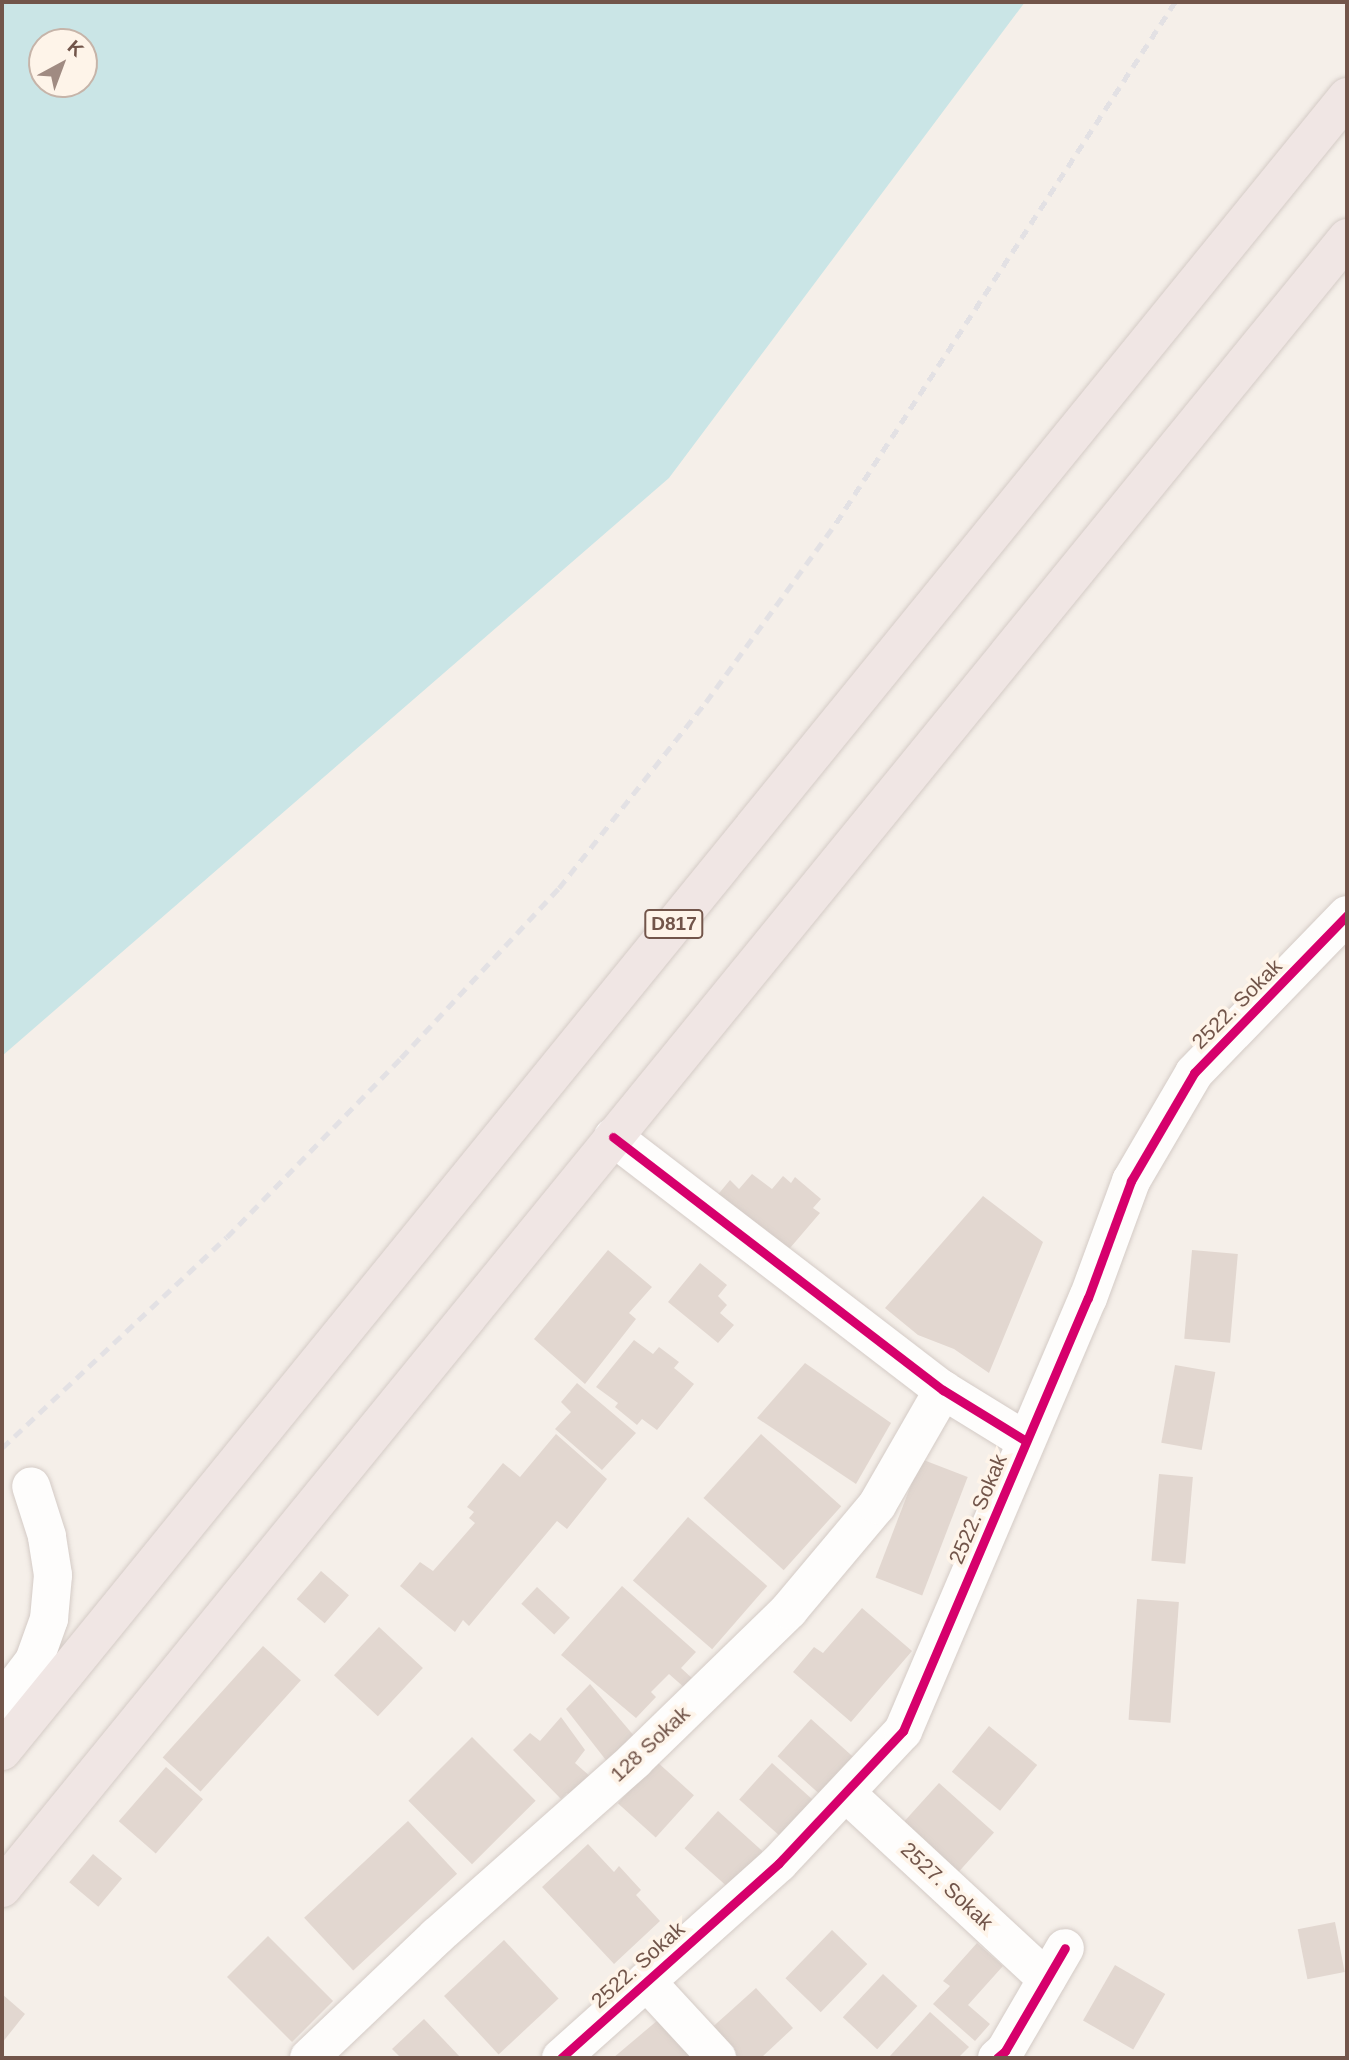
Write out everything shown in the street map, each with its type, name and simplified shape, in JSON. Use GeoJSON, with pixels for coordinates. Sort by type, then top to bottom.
{"type":"FeatureCollection","features":[{"type":"Feature","properties":{"kind":"highway","name":"D817"},"geometry":{"type":"LineString","coordinates":[[2,1751],[1347,97]]}},
{"type":"Feature","properties":{"kind":"highway"},"geometry":{"type":"LineString","coordinates":[[2,1888],[1347,238]]}},
{"type":"Feature","properties":{"kind":"street","name":"2522. Sokak"},"geometry":{"type":"LineString","coordinates":[[561,2058],[779,1863],[847,1794],[903,1731],[1088,1298],[1131,1181],[1194,1073],[1347,915]]}},
{"type":"Feature","properties":{"kind":"street"},"geometry":{"type":"LineString","coordinates":[[614,1137],[943,1390],[1026,1441]]}},
{"type":"Feature","properties":{"kind":"street","name":"128 Sokak"},"geometry":{"type":"LineString","coordinates":[[309,2058],[437,1936],[635,1760],[789,1610],[877,1505],[943,1390]]}},
{"type":"Feature","properties":{"kind":"street"},"geometry":{"type":"LineString","coordinates":[[2,1703],[34,1661],[49,1619],[53,1575],[47,1536],[31,1486]]}},
{"type":"Feature","properties":{"kind":"street","name":"2527. Sokak"},"geometry":{"type":"LineString","coordinates":[[847,1794],[1056,1964],[1005,2056]]}},
{"type":"Feature","properties":{"kind":"street"},"geometry":{"type":"LineString","coordinates":[[646,1981],[717,2058]]}},
{"type":"Feature","properties":{"kind":"water"},"geometry":{"type":"Polygon","coordinates":[[[2,2],[1025,2],[669,478],[2,1056],[2,2]]]}},
{"type":"Feature","properties":{"kind":"building"},"geometry":{"type":"Polygon","coordinates":[[[752,1174],[772,1189],[783,1176],[791,1183],[795,1177],[821,1199],[813,1208],[820,1213],[784,1255],[711,1203],[730,1180],[739,1189],[752,1174]]]}},
{"type":"Feature","properties":{"kind":"building"},"geometry":{"type":"Polygon","coordinates":[[[983,1196],[1043,1242],[989,1373],[954,1349],[918,1335],[885,1308],[983,1196]]]}},
{"type":"Feature","properties":{"kind":"building"},"geometry":{"type":"Polygon","coordinates":[[[608,1250],[652,1287],[629,1313],[636,1319],[585,1384],[534,1339],[608,1250]]]}},
{"type":"Feature","properties":{"kind":"building"},"geometry":{"type":"Polygon","coordinates":[[[1192,1250],[1238,1254],[1230,1343],[1184,1339],[1192,1250]]]}},
{"type":"Feature","properties":{"kind":"building"},"geometry":{"type":"Polygon","coordinates":[[[700,1263],[727,1285],[718,1296],[727,1305],[720,1313],[734,1325],[718,1343],[668,1302],[700,1263]]]}},
{"type":"Feature","properties":{"kind":"building"},"geometry":{"type":"Polygon","coordinates":[[[634,1340],[653,1354],[659,1347],[679,1362],[674,1368],[694,1384],[657,1430],[642,1419],[637,1425],[615,1407],[618,1403],[596,1387],[634,1340]]]}},
{"type":"Feature","properties":{"kind":"building"},"geometry":{"type":"Polygon","coordinates":[[[805,1363],[891,1423],[856,1484],[757,1418],[805,1363]]]}},
{"type":"Feature","properties":{"kind":"building"},"geometry":{"type":"Polygon","coordinates":[[[1175,1365],[1215,1372],[1202,1450],[1161,1443],[1175,1365]]]}},
{"type":"Feature","properties":{"kind":"building"},"geometry":{"type":"Polygon","coordinates":[[[577,1383],[636,1433],[602,1470],[555,1429],[571,1412],[561,1402],[577,1383]]]}},
{"type":"Feature","properties":{"kind":"building"},"geometry":{"type":"Polygon","coordinates":[[[556,1434],[607,1479],[567,1529],[557,1521],[469,1626],[463,1620],[455,1632],[400,1586],[420,1562],[433,1571],[475,1523],[469,1518],[474,1512],[467,1507],[503,1463],[520,1477],[556,1434]]]}},
{"type":"Feature","properties":{"kind":"building"},"geometry":{"type":"Polygon","coordinates":[[[761,1434],[841,1506],[784,1570],[703,1498],[761,1434]]]}},
{"type":"Feature","properties":{"kind":"building"},"geometry":{"type":"Polygon","coordinates":[[[921,1459],[968,1477],[922,1595],[875,1578],[921,1459]]]}},
{"type":"Feature","properties":{"kind":"building"},"geometry":{"type":"Polygon","coordinates":[[[1159,1474],[1193,1477],[1185,1564],[1151,1561],[1159,1474]]]}},
{"type":"Feature","properties":{"kind":"building"},"geometry":{"type":"Polygon","coordinates":[[[688,1517],[767,1586],[712,1649],[633,1580],[688,1517]]]}},
{"type":"Feature","properties":{"kind":"building"},"geometry":{"type":"Polygon","coordinates":[[[321,1571],[349,1595],[325,1623],[297,1599],[321,1571]]]}},
{"type":"Feature","properties":{"kind":"building"},"geometry":{"type":"Polygon","coordinates":[[[622,1586],[696,1652],[681,1668],[694,1680],[686,1689],[669,1674],[651,1692],[656,1697],[636,1718],[561,1655],[622,1586]]]}},
{"type":"Feature","properties":{"kind":"building"},"geometry":{"type":"Polygon","coordinates":[[[537,1587],[570,1618],[554,1635],[521,1604],[537,1587]]]}},
{"type":"Feature","properties":{"kind":"building"},"geometry":{"type":"Polygon","coordinates":[[[1137,1599],[1179,1602],[1170,1723],[1129,1720],[1137,1599]]]}},
{"type":"Feature","properties":{"kind":"building"},"geometry":{"type":"Polygon","coordinates":[[[862,1608],[912,1651],[851,1722],[793,1672],[814,1647],[823,1653],[862,1608]]]}},
{"type":"Feature","properties":{"kind":"building"},"geometry":{"type":"Polygon","coordinates":[[[379,1627],[423,1668],[378,1716],[334,1675],[379,1627]]]}},
{"type":"Feature","properties":{"kind":"building"},"geometry":{"type":"Polygon","coordinates":[[[263,1646],[301,1680],[201,1792],[163,1757],[263,1646]]]}},
{"type":"Feature","properties":{"kind":"building"},"geometry":{"type":"Polygon","coordinates":[[[590,1684],[635,1737],[609,1764],[566,1709],[590,1684]]]}},
{"type":"Feature","properties":{"kind":"building"},"geometry":{"type":"Polygon","coordinates":[[[561,1717],[585,1750],[575,1763],[592,1778],[573,1800],[567,1793],[561,1799],[513,1750],[530,1733],[540,1741],[561,1717]]]}},
{"type":"Feature","properties":{"kind":"building"},"geometry":{"type":"Polygon","coordinates":[[[811,1719],[856,1760],[823,1797],[778,1756],[811,1719]]]}},
{"type":"Feature","properties":{"kind":"building"},"geometry":{"type":"Polygon","coordinates":[[[989,1726],[1037,1765],[1000,1811],[952,1772],[989,1726]]]}},
{"type":"Feature","properties":{"kind":"building"},"geometry":{"type":"Polygon","coordinates":[[[472,1737],[536,1801],[472,1864],[408,1801],[472,1737]]]}},
{"type":"Feature","properties":{"kind":"building"},"geometry":{"type":"Polygon","coordinates":[[[656,1761],[694,1795],[656,1837],[618,1803],[656,1761]]]}},
{"type":"Feature","properties":{"kind":"building"},"geometry":{"type":"Polygon","coordinates":[[[772,1763],[817,1803],[784,1840],[739,1799],[772,1763]]]}},
{"type":"Feature","properties":{"kind":"building"},"geometry":{"type":"Polygon","coordinates":[[[166,1767],[203,1799],[156,1853],[119,1821],[166,1767]]]}},
{"type":"Feature","properties":{"kind":"building"},"geometry":{"type":"Polygon","coordinates":[[[939,1783],[994,1833],[957,1873],[902,1824],[939,1783]]]}},
{"type":"Feature","properties":{"kind":"building"},"geometry":{"type":"Polygon","coordinates":[[[718,1811],[763,1851],[729,1888],[685,1848],[718,1811]]]}},
{"type":"Feature","properties":{"kind":"building"},"geometry":{"type":"Polygon","coordinates":[[[408,1821],[457,1874],[353,1971],[304,1918],[408,1821]]]}},
{"type":"Feature","properties":{"kind":"building"},"geometry":{"type":"Polygon","coordinates":[[[588,1844],[614,1872],[619,1866],[641,1890],[636,1895],[660,1921],[614,1964],[542,1887],[588,1844]]]}},
{"type":"Feature","properties":{"kind":"building"},"geometry":{"type":"Polygon","coordinates":[[[93,1854],[122,1878],[98,1907],[69,1882],[93,1854]]]}},
{"type":"Feature","properties":{"kind":"building"},"geometry":{"type":"Polygon","coordinates":[[[1335,1922],[1345,1972],[1307,1979],[1298,1929],[1335,1922]]]}},
{"type":"Feature","properties":{"kind":"building"},"geometry":{"type":"Polygon","coordinates":[[[832,1930],[867,1964],[821,2012],[785,1978],[832,1930]]]}},
{"type":"Feature","properties":{"kind":"building"},"geometry":{"type":"Polygon","coordinates":[[[268,1936],[333,2001],[292,2042],[227,1977],[268,1936]]]}},
{"type":"Feature","properties":{"kind":"building"},"geometry":{"type":"Polygon","coordinates":[[[504,1940],[559,1999],[499,2054],[444,1996],[504,1940]]]}},
{"type":"Feature","properties":{"kind":"building"},"geometry":{"type":"Polygon","coordinates":[[[977,1943],[1003,1966],[968,2005],[990,2024],[975,2041],[933,2004],[950,1986],[943,1981],[977,1943]]]}},
{"type":"Feature","properties":{"kind":"building"},"geometry":{"type":"Polygon","coordinates":[[[1115,1965],[1165,1994],[1133,2049],[1083,2020],[1115,1965]]]}},
{"type":"Feature","properties":{"kind":"building"},"geometry":{"type":"Polygon","coordinates":[[[883,1974],[917,2006],[877,2049],[843,2017],[883,1974]]]}},
{"type":"Feature","properties":{"kind":"building"},"geometry":{"type":"Polygon","coordinates":[[[756,1988],[793,2028],[761,2058],[731,2058],[707,2032],[756,1988]]]}},
{"type":"Feature","properties":{"kind":"building"},"geometry":{"type":"Polygon","coordinates":[[[2,1994],[25,2014],[2,2043],[2,1994]]]}},
{"type":"Feature","properties":{"kind":"building"},"geometry":{"type":"Polygon","coordinates":[[[930,2012],[969,2047],[958,2058],[890,2056],[930,2012]]]}},
{"type":"Feature","properties":{"kind":"building"},"geometry":{"type":"Polygon","coordinates":[[[424,2019],[461,2058],[401,2058],[392,2049],[424,2019]]]}},
{"type":"Feature","properties":{"kind":"building"},"geometry":{"type":"Polygon","coordinates":[[[658,2020],[692,2058],[613,2058],[658,2020]]]}},
{"type":"Feature","properties":{"kind":"railway"},"geometry":{"type":"LineString","coordinates":[[2,1448],[227,1237],[401,1058],[559,888],[706,702],[836,523],[1175,2]]}},
{"type":"Feature","properties":{"kind":"cycle path"},"geometry":{"type":"LineString","coordinates":[[561,2058],[779,1863],[903,1731],[1088,1298],[1131,1181],[1194,1073],[1347,915]]}},
{"type":"Feature","properties":{"kind":"cycle path"},"geometry":{"type":"LineString","coordinates":[[613,1137],[943,1390],[1026,1441]]}},
{"type":"Feature","properties":{"kind":"cycle path"},"geometry":{"type":"LineString","coordinates":[[997,2058],[1005,2051],[1065,1948]]}}]}
